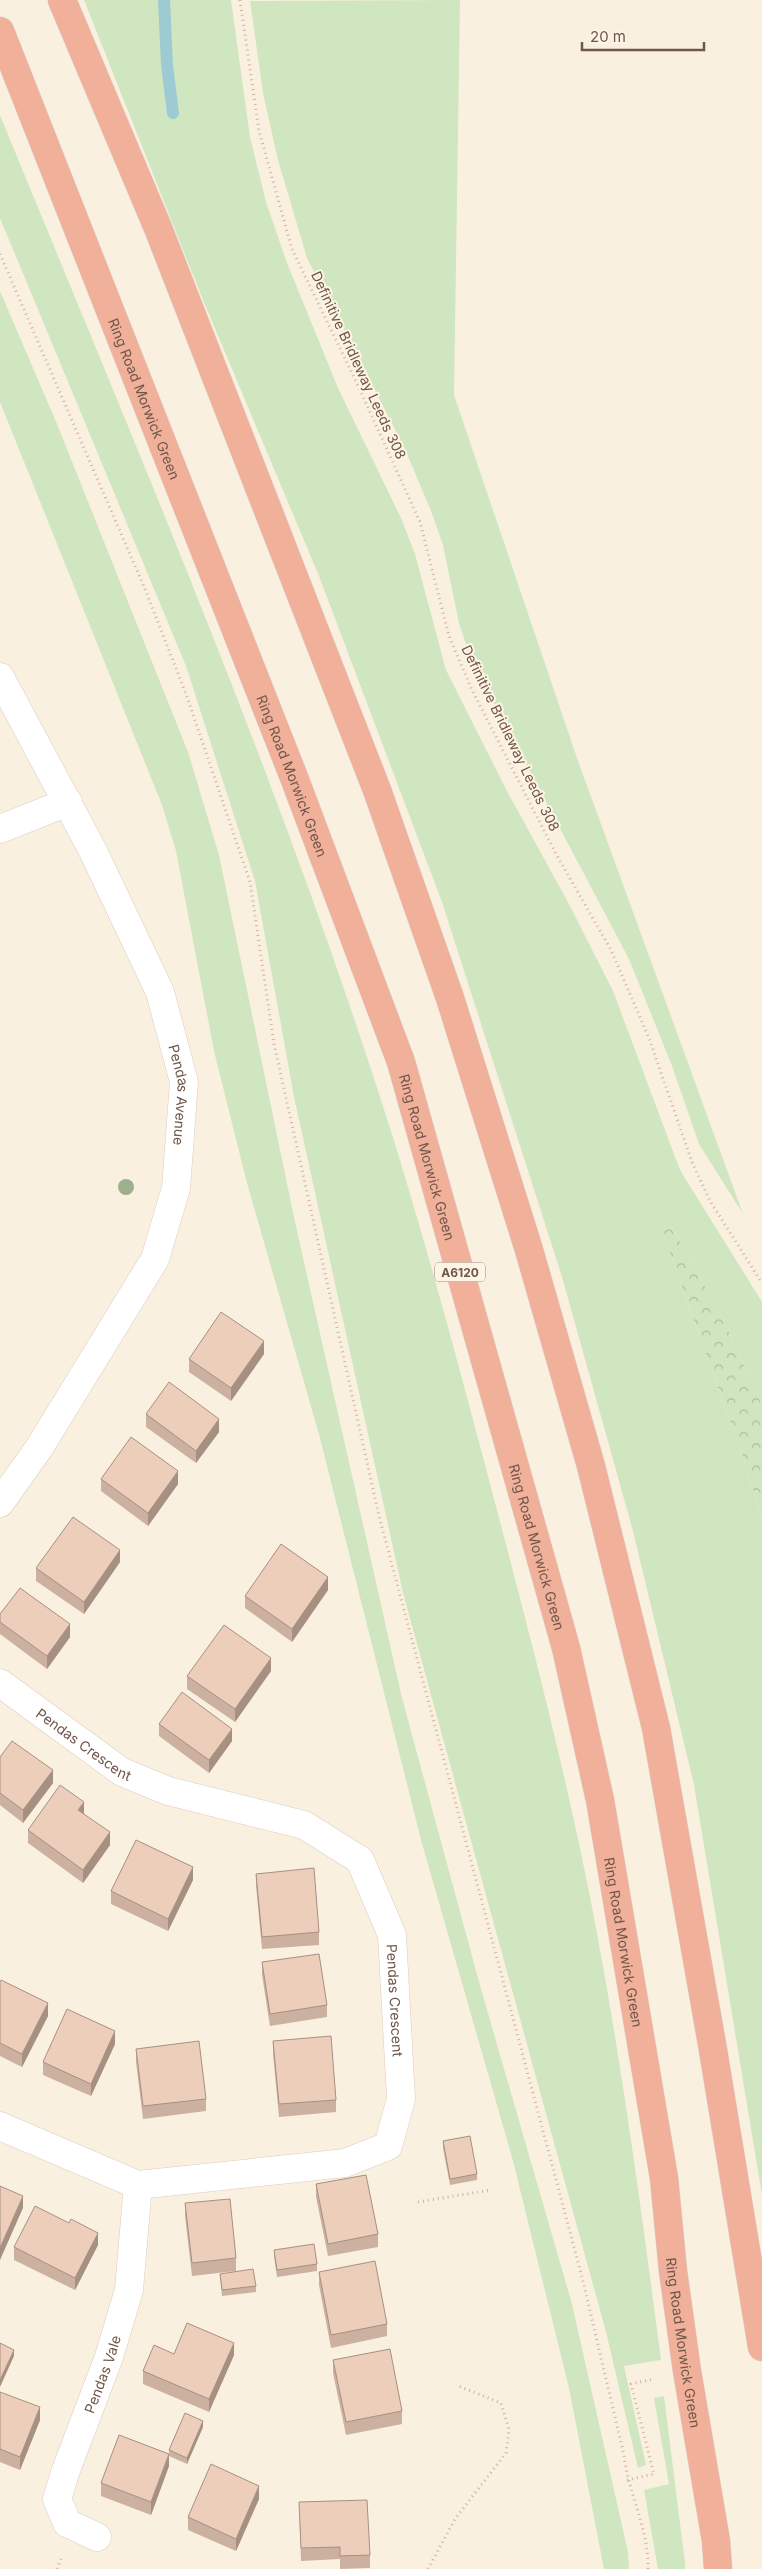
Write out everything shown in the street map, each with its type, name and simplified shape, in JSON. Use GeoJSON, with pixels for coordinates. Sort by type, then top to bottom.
{"type":"FeatureCollection","features":[{"type":"Feature","properties":{"kind":"highway"},"geometry":{"type":"LineString","coordinates":[[62,0],[158,228],[374,781],[450,998],[529,1250],[591,1466],[656,1728],[712,2044],[762,2347]]}},
{"type":"Feature","properties":{"kind":"highway","name":"Ring Road Morwick Green"},"geometry":{"type":"LineString","coordinates":[[0,31],[294,780],[403,1071],[566,1648],[600,1800],[664,2178],[682,2335],[716,2541],[718,2569]]}},
{"type":"Feature","properties":{"kind":"street","name":"Pendas Avenue"},"geometry":{"type":"LineString","coordinates":[[0,677],[68,802],[160,992],[184,1082],[176,1188],[155,1259],[39,1448],[0,1503]]}},
{"type":"Feature","properties":{"kind":"street"},"geometry":{"type":"LineString","coordinates":[[0,829],[68,802]]}},
{"type":"Feature","properties":{"kind":"street","name":"Pendas Crescent"},"geometry":{"type":"LineString","coordinates":[[0,1683],[122,1772],[168,1791],[304,1825],[360,1860],[392,1934],[401,2099],[388,2146],[345,2163],[138,2185],[0,2126]]}},
{"type":"Feature","properties":{"kind":"street","name":"Pendas Vale"},"geometry":{"type":"LineString","coordinates":[[97,2537],[67,2523],[57,2499],[66,2470],[109,2357],[129,2290],[138,2185]]}},
{"type":"Feature","properties":{"kind":"path","name":"Definitive Bridleway Leeds 308"},"geometry":{"type":"LineString","coordinates":[[240,0],[259,131],[292,249],[354,376],[420,522],[449,636],[471,688],[556,854],[611,950],[648,1038],[692,1162],[710,1201],[762,1283]]}},
{"type":"Feature","properties":{"kind":"path"},"geometry":{"type":"LineString","coordinates":[[0,255],[146,589],[186,694],[250,882],[274,1044],[379,1516],[582,2277],[624,2455],[626,2480],[634,2494],[648,2555],[648,2569]]}},
{"type":"Feature","properties":{"kind":"path"},"geometry":{"type":"LineString","coordinates":[[418,2202],[491,2190]]}},
{"type":"Feature","properties":{"kind":"path"},"geometry":{"type":"LineString","coordinates":[[428,2569],[455,2518],[483,2485],[506,2453],[509,2430],[500,2403],[456,2385]]}},
{"type":"Feature","properties":{"kind":"green space"},"geometry":{"type":"Polygon","coordinates":[[[84,0],[231,0],[250,137],[266,202],[287,263],[338,388],[401,518],[415,554],[446,670],[508,793],[569,904],[613,991],[680,1170],[762,1302],[762,1405],[722,1317],[672,1227],[662,1231],[742,1454],[762,1519],[762,2195],[694,1785],[633,1531],[562,1277],[442,902],[319,576],[203,300],[84,0]]]}},
{"type":"Feature","properties":{"kind":"green space"},"geometry":{"type":"Polygon","coordinates":[[[460,0],[454,395],[578,761],[743,1214],[699,1144],[672,1066],[629,959],[472,662],[459,623],[443,545],[431,511],[405,449],[307,258],[278,160],[263,93],[250,1],[460,0]]]}},
{"type":"Feature","properties":{"kind":"green space"},"geometry":{"type":"Polygon","coordinates":[[[0,115],[206,618],[302,871],[348,999],[390,1128],[459,1369],[551,1720],[586,1876],[615,2035],[661,2360],[624,2366],[646,2465],[638,2468],[606,2332],[403,1593],[294,1097],[255,881],[186,666],[0,218],[0,115]]]}},
{"type":"Feature","properties":{"kind":"green space"},"geometry":{"type":"Polygon","coordinates":[[[0,291],[57,424],[188,752],[219,855],[295,1222],[402,1698],[481,1989],[572,2304],[628,2552],[629,2569],[604,2569],[569,2388],[513,2161],[421,1840],[320,1438],[247,1183],[214,1051],[176,851],[162,805],[0,402],[0,291]]]}},
{"type":"Feature","properties":{"kind":"green space"},"geometry":{"type":"Polygon","coordinates":[[[672,1227],[722,1317],[762,1405],[762,1519],[742,1454],[662,1231],[672,1227]]]}},
{"type":"Feature","properties":{"kind":"green space"},"geometry":{"type":"Polygon","coordinates":[[[664,2396],[685,2569],[658,2569],[644,2490],[669,2484],[654,2398],[664,2396]]]}},
{"type":"Feature","properties":{"kind":"building"},"geometry":{"type":"Polygon","coordinates":[[[221,1312],[264,1341],[231,1388],[189,1359],[221,1312]]]}},
{"type":"Feature","properties":{"kind":"building"},"geometry":{"type":"Polygon","coordinates":[[[169,1382],[219,1419],[196,1451],[146,1414],[169,1382]]]}},
{"type":"Feature","properties":{"kind":"building"},"geometry":{"type":"Polygon","coordinates":[[[131,1437],[178,1471],[148,1513],[101,1479],[131,1437]]]}},
{"type":"Feature","properties":{"kind":"building"},"geometry":{"type":"Polygon","coordinates":[[[73,1517],[120,1550],[84,1602],[36,1568],[73,1517]]]}},
{"type":"Feature","properties":{"kind":"building"},"geometry":{"type":"Polygon","coordinates":[[[281,1544],[328,1577],[292,1629],[245,1596],[281,1544]]]}},
{"type":"Feature","properties":{"kind":"building"},"geometry":{"type":"Polygon","coordinates":[[[20,1588],[70,1624],[47,1656],[0,1622],[0,1614],[20,1588]]]}},
{"type":"Feature","properties":{"kind":"building"},"geometry":{"type":"Polygon","coordinates":[[[224,1625],[271,1658],[235,1709],[187,1676],[224,1625]]]}},
{"type":"Feature","properties":{"kind":"building"},"geometry":{"type":"Polygon","coordinates":[[[182,1692],[232,1729],[209,1760],[159,1724],[182,1692]]]}},
{"type":"Feature","properties":{"kind":"building"},"geometry":{"type":"Polygon","coordinates":[[[12,1741],[53,1770],[23,1810],[0,1793],[0,1757],[12,1741]]]}},
{"type":"Feature","properties":{"kind":"building"},"geometry":{"type":"Polygon","coordinates":[[[60,1785],[84,1802],[78,1810],[110,1832],[83,1870],[28,1830],[60,1785]]]}},
{"type":"Feature","properties":{"kind":"building"},"geometry":{"type":"Polygon","coordinates":[[[136,1840],[193,1867],[168,1919],[111,1891],[136,1840]]]}},
{"type":"Feature","properties":{"kind":"building"},"geometry":{"type":"Polygon","coordinates":[[[314,1868],[319,1932],[262,1937],[256,1874],[314,1868]]]}},
{"type":"Feature","properties":{"kind":"building"},"geometry":{"type":"Polygon","coordinates":[[[319,1954],[327,2005],[270,2014],[262,1962],[319,1954]]]}},
{"type":"Feature","properties":{"kind":"building"},"geometry":{"type":"Polygon","coordinates":[[[1,1980],[48,2003],[22,2054],[0,2043],[1,1980]]]}},
{"type":"Feature","properties":{"kind":"building"},"geometry":{"type":"Polygon","coordinates":[[[67,2009],[115,2031],[91,2084],[43,2062],[67,2009]]]}},
{"type":"Feature","properties":{"kind":"building"},"geometry":{"type":"Polygon","coordinates":[[[331,2036],[336,2100],[279,2104],[273,2041],[331,2036]]]}},
{"type":"Feature","properties":{"kind":"building"},"geometry":{"type":"Polygon","coordinates":[[[199,2041],[206,2099],[143,2106],[136,2049],[199,2041]]]}},
{"type":"Feature","properties":{"kind":"building"},"geometry":{"type":"Polygon","coordinates":[[[470,2136],[477,2174],[450,2179],[443,2141],[470,2136]]]}},
{"type":"Feature","properties":{"kind":"building"},"geometry":{"type":"Polygon","coordinates":[[[366,2175],[378,2234],[328,2244],[316,2184],[366,2175]]]}},
{"type":"Feature","properties":{"kind":"building"},"geometry":{"type":"Polygon","coordinates":[[[0,2186],[23,2196],[0,2248],[0,2186]]]}},
{"type":"Feature","properties":{"kind":"building"},"geometry":{"type":"Polygon","coordinates":[[[230,2199],[236,2258],[192,2263],[185,2203],[230,2199]]]}},
{"type":"Feature","properties":{"kind":"building"},"geometry":{"type":"Polygon","coordinates":[[[35,2206],[69,2223],[71,2219],[98,2233],[75,2278],[14,2247],[35,2206]]]}},
{"type":"Feature","properties":{"kind":"building"},"geometry":{"type":"Polygon","coordinates":[[[314,2244],[317,2264],[277,2270],[274,2250],[314,2244]]]}},
{"type":"Feature","properties":{"kind":"building"},"geometry":{"type":"Polygon","coordinates":[[[375,2261],[387,2324],[331,2335],[319,2272],[375,2261]]]}},
{"type":"Feature","properties":{"kind":"building"},"geometry":{"type":"Polygon","coordinates":[[[253,2269],[256,2286],[222,2290],[220,2274],[253,2269]]]}},
{"type":"Feature","properties":{"kind":"building"},"geometry":{"type":"Polygon","coordinates":[[[187,2323],[234,2343],[209,2399],[143,2371],[154,2345],[174,2354],[187,2323]]]}},
{"type":"Feature","properties":{"kind":"building"},"geometry":{"type":"Polygon","coordinates":[[[0,2343],[14,2350],[0,2380],[0,2343]]]}},
{"type":"Feature","properties":{"kind":"building"},"geometry":{"type":"Polygon","coordinates":[[[390,2349],[402,2411],[346,2422],[333,2360],[390,2349]]]}},
{"type":"Feature","properties":{"kind":"building"},"geometry":{"type":"Polygon","coordinates":[[[0,2392],[40,2407],[20,2457],[0,2449],[0,2392]]]}},
{"type":"Feature","properties":{"kind":"building"},"geometry":{"type":"Polygon","coordinates":[[[185,2413],[203,2421],[187,2458],[169,2450],[185,2413]]]}},
{"type":"Feature","properties":{"kind":"building"},"geometry":{"type":"Polygon","coordinates":[[[119,2435],[169,2454],[151,2502],[101,2483],[119,2435]]]}},
{"type":"Feature","properties":{"kind":"building"},"geometry":{"type":"Polygon","coordinates":[[[211,2464],[259,2486],[236,2539],[188,2517],[211,2464]]]}},
{"type":"Feature","properties":{"kind":"building"},"geometry":{"type":"Polygon","coordinates":[[[367,2500],[370,2555],[340,2556],[340,2547],[301,2548],[299,2502],[367,2500]]]}},
{"type":"Feature","properties":{"kind":"waterway"},"geometry":{"type":"LineString","coordinates":[[164,0],[167,65],[173,113]]}}]}
